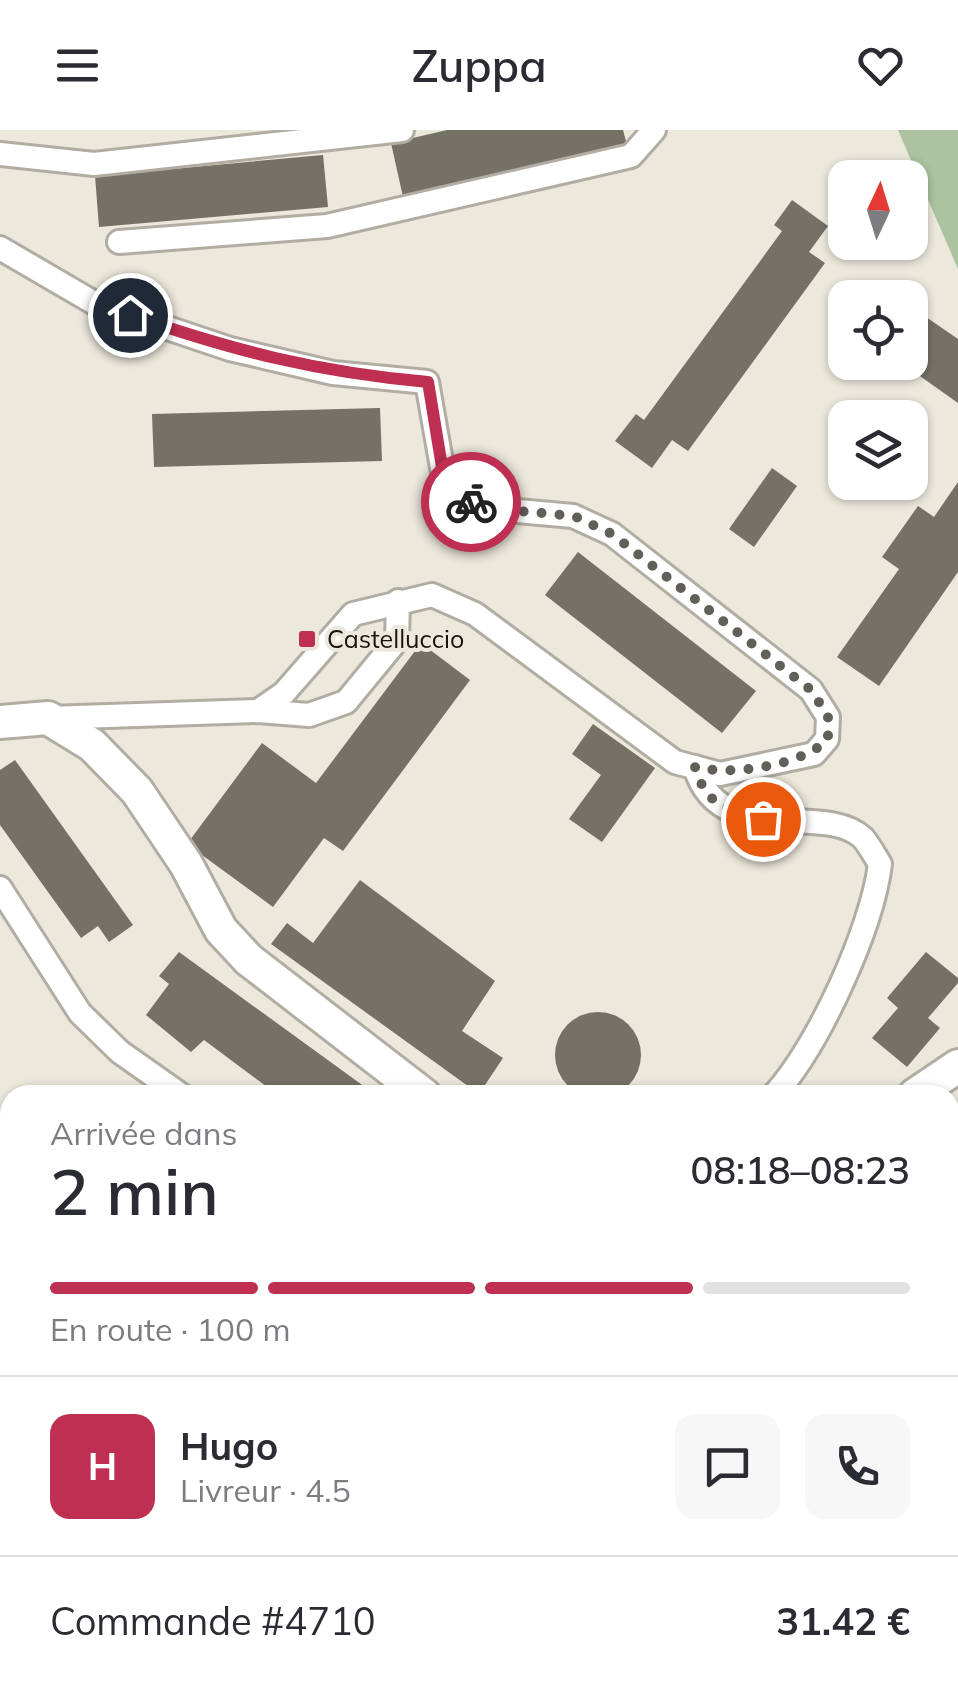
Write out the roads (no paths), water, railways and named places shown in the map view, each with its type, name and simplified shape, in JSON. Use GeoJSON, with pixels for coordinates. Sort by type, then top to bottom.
{"type":"FeatureCollection","features":[{"type":"Feature","properties":{"kind":"street"},"geometry":{"type":"LineString","coordinates":[[0,154],[94,164],[402,130]]}},
{"type":"Feature","properties":{"kind":"street"},"geometry":{"type":"LineString","coordinates":[[119,242],[327,226],[631,156],[654,130]]}},
{"type":"Feature","properties":{"kind":"street"},"geometry":{"type":"LineString","coordinates":[[0,248],[96,304],[230,350],[333,373],[428,382],[443,473],[465,499],[485,508],[574,516],[612,534],[811,690],[828,716],[828,739],[814,754],[720,774],[675,762],[475,614],[432,595],[354,614],[284,693],[258,710]]}},
{"type":"Feature","properties":{"kind":"street"},"geometry":{"type":"LineString","coordinates":[[0,722],[258,710],[309,715],[346,702],[397,640],[398,601]]}},
{"type":"Feature","properties":{"kind":"street"},"geometry":{"type":"LineString","coordinates":[[48,718],[92,745],[137,791],[186,864],[221,930],[249,960],[411,1085]]}},
{"type":"Feature","properties":{"kind":"street"},"geometry":{"type":"LineString","coordinates":[[695,767],[702,792],[718,804],[763,819],[838,828],[861,836],[880,864],[877,890],[831,1005],[802,1062],[782,1085]]}},
{"type":"Feature","properties":{"kind":"street"},"geometry":{"type":"LineString","coordinates":[[0,888],[80,1012],[120,1052],[168,1085]]}},
{"type":"Feature","properties":{"kind":"street"},"geometry":{"type":"LineString","coordinates":[[930,1085],[958,1066]]}},
{"type":"Feature","properties":{"kind":"place","name":"Castelluccio"},"geometry":{"type":"Point","coordinates":[307,639]}}]}
